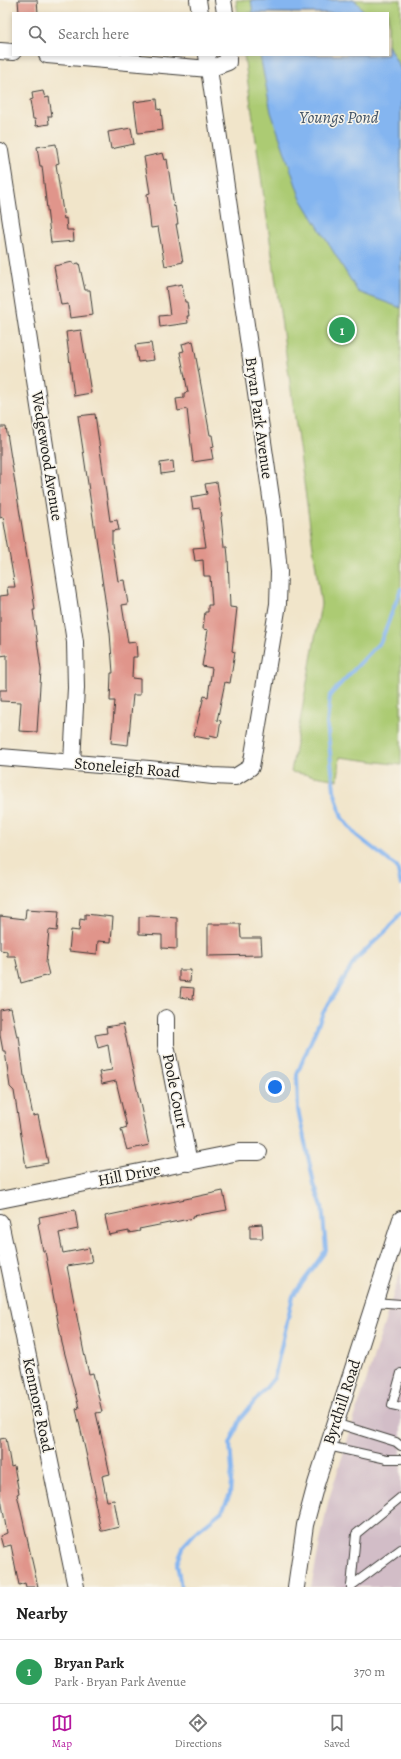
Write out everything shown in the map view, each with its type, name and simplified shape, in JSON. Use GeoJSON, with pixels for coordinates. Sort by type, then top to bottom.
{"type":"FeatureCollection","features":[{"type":"Feature","properties":{"kind":"street"},"geometry":{"type":"LineString","coordinates":[[198,0],[200,12]]}},
{"type":"Feature","properties":{"kind":"street"},"geometry":{"type":"LineString","coordinates":[[223,0],[225,12]]}},
{"type":"Feature","properties":{"kind":"street"},"geometry":{"type":"LineString","coordinates":[[0,51],[12,52]]}},
{"type":"Feature","properties":{"kind":"street"},"geometry":{"type":"LineString","coordinates":[[70,56],[208,62],[228,62],[228,56]]}},
{"type":"Feature","properties":{"kind":"street","name":"Bryan Park Avenue"},"geometry":{"type":"LineString","coordinates":[[208,62],[274,518],[279,572],[278,604],[251,767]]}},
{"type":"Feature","properties":{"kind":"street","name":"Wedgewood Avenue"},"geometry":{"type":"LineString","coordinates":[[0,151],[75,642],[76,688],[72,762]]}},
{"type":"Feature","properties":{"kind":"street","name":"Stoneleigh Road"},"geometry":{"type":"LineString","coordinates":[[0,757],[235,777],[251,767]]}},
{"type":"Feature","properties":{"kind":"street","name":"Poole Court"},"geometry":{"type":"LineString","coordinates":[[166,1018],[166,1045],[189,1163]]}},
{"type":"Feature","properties":{"kind":"street","name":"Hill Drive"},"geometry":{"type":"LineString","coordinates":[[0,1200],[239,1152],[259,1152]]}},
{"type":"Feature","properties":{"kind":"street","name":"Byrdhill Road"},"geometry":{"type":"LineString","coordinates":[[296,1587],[305,1524],[316,1484],[401,1219]]}},
{"type":"Feature","properties":{"kind":"street","name":"Kenmore Road"},"geometry":{"type":"LineString","coordinates":[[0,1222],[76,1587]]}},
{"type":"Feature","properties":{"kind":"lane"},"geometry":{"type":"LineString","coordinates":[[374,1302],[401,1304]]}},
{"type":"Feature","properties":{"kind":"lane"},"geometry":{"type":"LineString","coordinates":[[401,1373],[392,1405],[401,1407]]}},
{"type":"Feature","properties":{"kind":"lane"},"geometry":{"type":"LineString","coordinates":[[336,1422],[396,1442],[401,1446]]}},
{"type":"Feature","properties":{"kind":"lane"},"geometry":{"type":"LineString","coordinates":[[328,1446],[387,1459],[401,1459]]}},
{"type":"Feature","properties":{"kind":"lane"},"geometry":{"type":"LineString","coordinates":[[351,1586],[356,1534],[401,1497]]}},
{"type":"Feature","properties":{"kind":"lane"},"geometry":{"type":"LineString","coordinates":[[351,1586],[401,1549]]}},
{"type":"Feature","properties":{"kind":"shaded area"},"geometry":{"type":"Polygon","coordinates":[[[401,1270],[401,1587],[311,1587],[328,1502],[401,1270]]]}},
{"type":"Feature","properties":{"kind":"green space"},"geometry":{"type":"Polygon","coordinates":[[[236,0],[401,0],[401,765],[340,757],[338,780],[291,772],[321,604],[244,56],[389,56],[389,12],[238,12],[236,0]]]}},
{"type":"Feature","properties":{"kind":"water"},"geometry":{"type":"Polygon","coordinates":[[[251,0],[355,0],[364,12],[253,12],[251,0]]]}},
{"type":"Feature","properties":{"kind":"water","name":"Youngs Pond"},"geometry":{"type":"Polygon","coordinates":[[[389,47],[401,70],[401,308],[358,292],[300,197],[271,112],[260,56],[389,56],[389,47]]]}},
{"type":"Feature","properties":{"kind":"building"},"geometry":{"type":"Polygon","coordinates":[[[18,0],[37,0],[38,12],[19,12],[18,0]]]}},
{"type":"Feature","properties":{"kind":"building"},"geometry":{"type":"Polygon","coordinates":[[[43,91],[45,98],[49,97],[52,116],[48,116],[49,124],[36,126],[35,119],[33,119],[30,100],[33,99],[32,93],[43,91]]]}},
{"type":"Feature","properties":{"kind":"building"},"geometry":{"type":"Polygon","coordinates":[[[157,99],[158,110],[161,109],[163,130],[138,133],[134,102],[157,99]]]}},
{"type":"Feature","properties":{"kind":"building"},"geometry":{"type":"Polygon","coordinates":[[[131,128],[134,144],[111,149],[108,132],[131,128]]]}},
{"type":"Feature","properties":{"kind":"building"},"geometry":{"type":"Polygon","coordinates":[[[56,144],[59,163],[56,164],[64,219],[66,218],[67,230],[73,230],[74,241],[51,243],[42,166],[40,166],[37,147],[56,144]]]}},
{"type":"Feature","properties":{"kind":"building"},"geometry":{"type":"Polygon","coordinates":[[[163,153],[165,160],[167,159],[183,262],[165,266],[158,227],[151,228],[147,194],[150,193],[144,157],[163,153]]]}},
{"type":"Feature","properties":{"kind":"building"},"geometry":{"type":"Polygon","coordinates":[[[73,262],[73,264],[79,263],[85,290],[90,290],[93,315],[70,318],[68,304],[61,305],[54,266],[73,262]]]}},
{"type":"Feature","properties":{"kind":"building"},"geometry":{"type":"Polygon","coordinates":[[[182,284],[185,302],[187,302],[189,316],[187,316],[188,323],[160,327],[159,316],[170,315],[166,287],[182,284]]]}},
{"type":"Feature","properties":{"kind":"building"},"geometry":{"type":"Polygon","coordinates":[[[81,330],[91,393],[74,396],[66,332],[81,330]]]}},
{"type":"Feature","properties":{"kind":"building"},"geometry":{"type":"Polygon","coordinates":[[[193,341],[210,435],[212,435],[214,447],[211,448],[213,459],[193,462],[187,409],[178,411],[176,399],[184,398],[184,393],[188,392],[180,352],[184,351],[182,344],[193,341]]]}},
{"type":"Feature","properties":{"kind":"building"},"geometry":{"type":"Polygon","coordinates":[[[151,343],[154,360],[138,362],[135,345],[151,343]]]}},
{"type":"Feature","properties":{"kind":"building"},"geometry":{"type":"Polygon","coordinates":[[[95,414],[110,521],[117,520],[119,530],[112,531],[112,544],[118,581],[124,580],[128,604],[122,605],[128,643],[136,642],[137,657],[133,657],[132,678],[140,679],[140,695],[133,695],[128,745],[111,743],[115,701],[110,701],[111,673],[113,673],[110,633],[78,416],[95,414]]]}},
{"type":"Feature","properties":{"kind":"building"},"geometry":{"type":"Polygon","coordinates":[[[0,427],[6,427],[35,610],[33,610],[41,670],[37,732],[19,731],[21,702],[0,701],[0,690],[7,690],[7,655],[0,656],[0,596],[8,595],[7,587],[15,587],[3,517],[0,518],[0,427]]]}},
{"type":"Feature","properties":{"kind":"building"},"geometry":{"type":"Polygon","coordinates":[[[173,461],[174,472],[161,474],[160,463],[173,461]]]}},
{"type":"Feature","properties":{"kind":"building"},"geometry":{"type":"Polygon","coordinates":[[[217,482],[222,516],[224,546],[227,546],[230,607],[237,608],[232,651],[235,652],[230,683],[225,682],[217,720],[221,721],[218,737],[210,735],[209,739],[194,736],[204,696],[208,697],[212,668],[202,666],[208,630],[203,629],[205,612],[208,612],[208,605],[212,605],[210,576],[204,576],[203,560],[195,561],[193,548],[206,547],[200,508],[193,509],[191,497],[207,494],[205,484],[217,482]]]}},
{"type":"Feature","properties":{"kind":"building"},"geometry":{"type":"Polygon","coordinates":[[[26,909],[59,911],[57,931],[49,930],[46,963],[49,975],[21,983],[15,956],[7,956],[7,951],[0,950],[0,916],[25,919],[26,909]]]}},
{"type":"Feature","properties":{"kind":"building"},"geometry":{"type":"Polygon","coordinates":[[[85,914],[113,917],[111,942],[98,941],[97,954],[69,951],[71,930],[79,931],[80,919],[85,920],[85,914]]]}},
{"type":"Feature","properties":{"kind":"building"},"geometry":{"type":"Polygon","coordinates":[[[151,916],[177,918],[177,949],[162,948],[162,935],[139,934],[139,917],[151,916]]]}},
{"type":"Feature","properties":{"kind":"building"},"geometry":{"type":"Polygon","coordinates":[[[208,924],[240,924],[241,938],[261,938],[262,955],[208,956],[208,924]]]}},
{"type":"Feature","properties":{"kind":"building"},"geometry":{"type":"Polygon","coordinates":[[[179,970],[191,970],[190,982],[179,981],[179,970]]]}},
{"type":"Feature","properties":{"kind":"building"},"geometry":{"type":"Polygon","coordinates":[[[181,987],[194,988],[193,999],[180,997],[181,987]]]}},
{"type":"Feature","properties":{"kind":"building"},"geometry":{"type":"Polygon","coordinates":[[[11,1008],[17,1037],[19,1036],[24,1076],[33,1116],[38,1115],[48,1163],[26,1167],[14,1091],[10,1087],[5,1051],[3,1051],[0,1035],[0,1010],[11,1008]]]}},
{"type":"Feature","properties":{"kind":"building"},"geometry":{"type":"Polygon","coordinates":[[[123,1024],[149,1145],[127,1150],[121,1129],[127,1127],[116,1081],[102,1084],[99,1072],[112,1070],[108,1045],[98,1048],[95,1035],[107,1033],[106,1027],[123,1024]]]}},
{"type":"Feature","properties":{"kind":"building"},"geometry":{"type":"Polygon","coordinates":[[[223,1191],[227,1210],[193,1216],[194,1218],[139,1229],[140,1231],[129,1233],[129,1231],[109,1235],[105,1216],[223,1191]]]}},
{"type":"Feature","properties":{"kind":"building"},"geometry":{"type":"Polygon","coordinates":[[[75,1210],[78,1229],[59,1233],[63,1253],[89,1248],[92,1262],[67,1266],[89,1374],[93,1373],[102,1412],[96,1413],[110,1474],[102,1476],[107,1501],[114,1500],[119,1527],[103,1531],[101,1531],[94,1497],[96,1497],[76,1409],[79,1408],[62,1343],[45,1251],[43,1251],[38,1224],[40,1223],[39,1217],[75,1210]]]}},
{"type":"Feature","properties":{"kind":"building"},"geometry":{"type":"Polygon","coordinates":[[[262,1224],[263,1238],[250,1238],[250,1225],[262,1224]]]}},
{"type":"Feature","properties":{"kind":"building"},"geometry":{"type":"Polygon","coordinates":[[[6,1438],[11,1467],[14,1466],[19,1493],[17,1494],[38,1587],[26,1587],[25,1583],[19,1585],[11,1545],[3,1547],[0,1536],[7,1533],[0,1493],[0,1439],[6,1438]]]}},
{"type":"Feature","properties":{"kind":"waterway"},"geometry":{"type":"LineString","coordinates":[[401,589],[381,641],[330,695],[327,724],[334,790],[342,818],[356,835],[397,867],[401,885]]}},
{"type":"Feature","properties":{"kind":"waterway"},"geometry":{"type":"LineString","coordinates":[[181,1587],[177,1564],[184,1545],[196,1532],[222,1511],[230,1494],[232,1470],[230,1444],[241,1418],[274,1378],[293,1296],[326,1250],[322,1206],[314,1184],[298,1110],[297,1074],[323,1013],[356,959],[388,929],[401,913]]}},
{"type":"Feature","properties":{"kind":"place","name":"Bryan Park"},"geometry":{"type":"Point","coordinates":[342,330]}}]}
